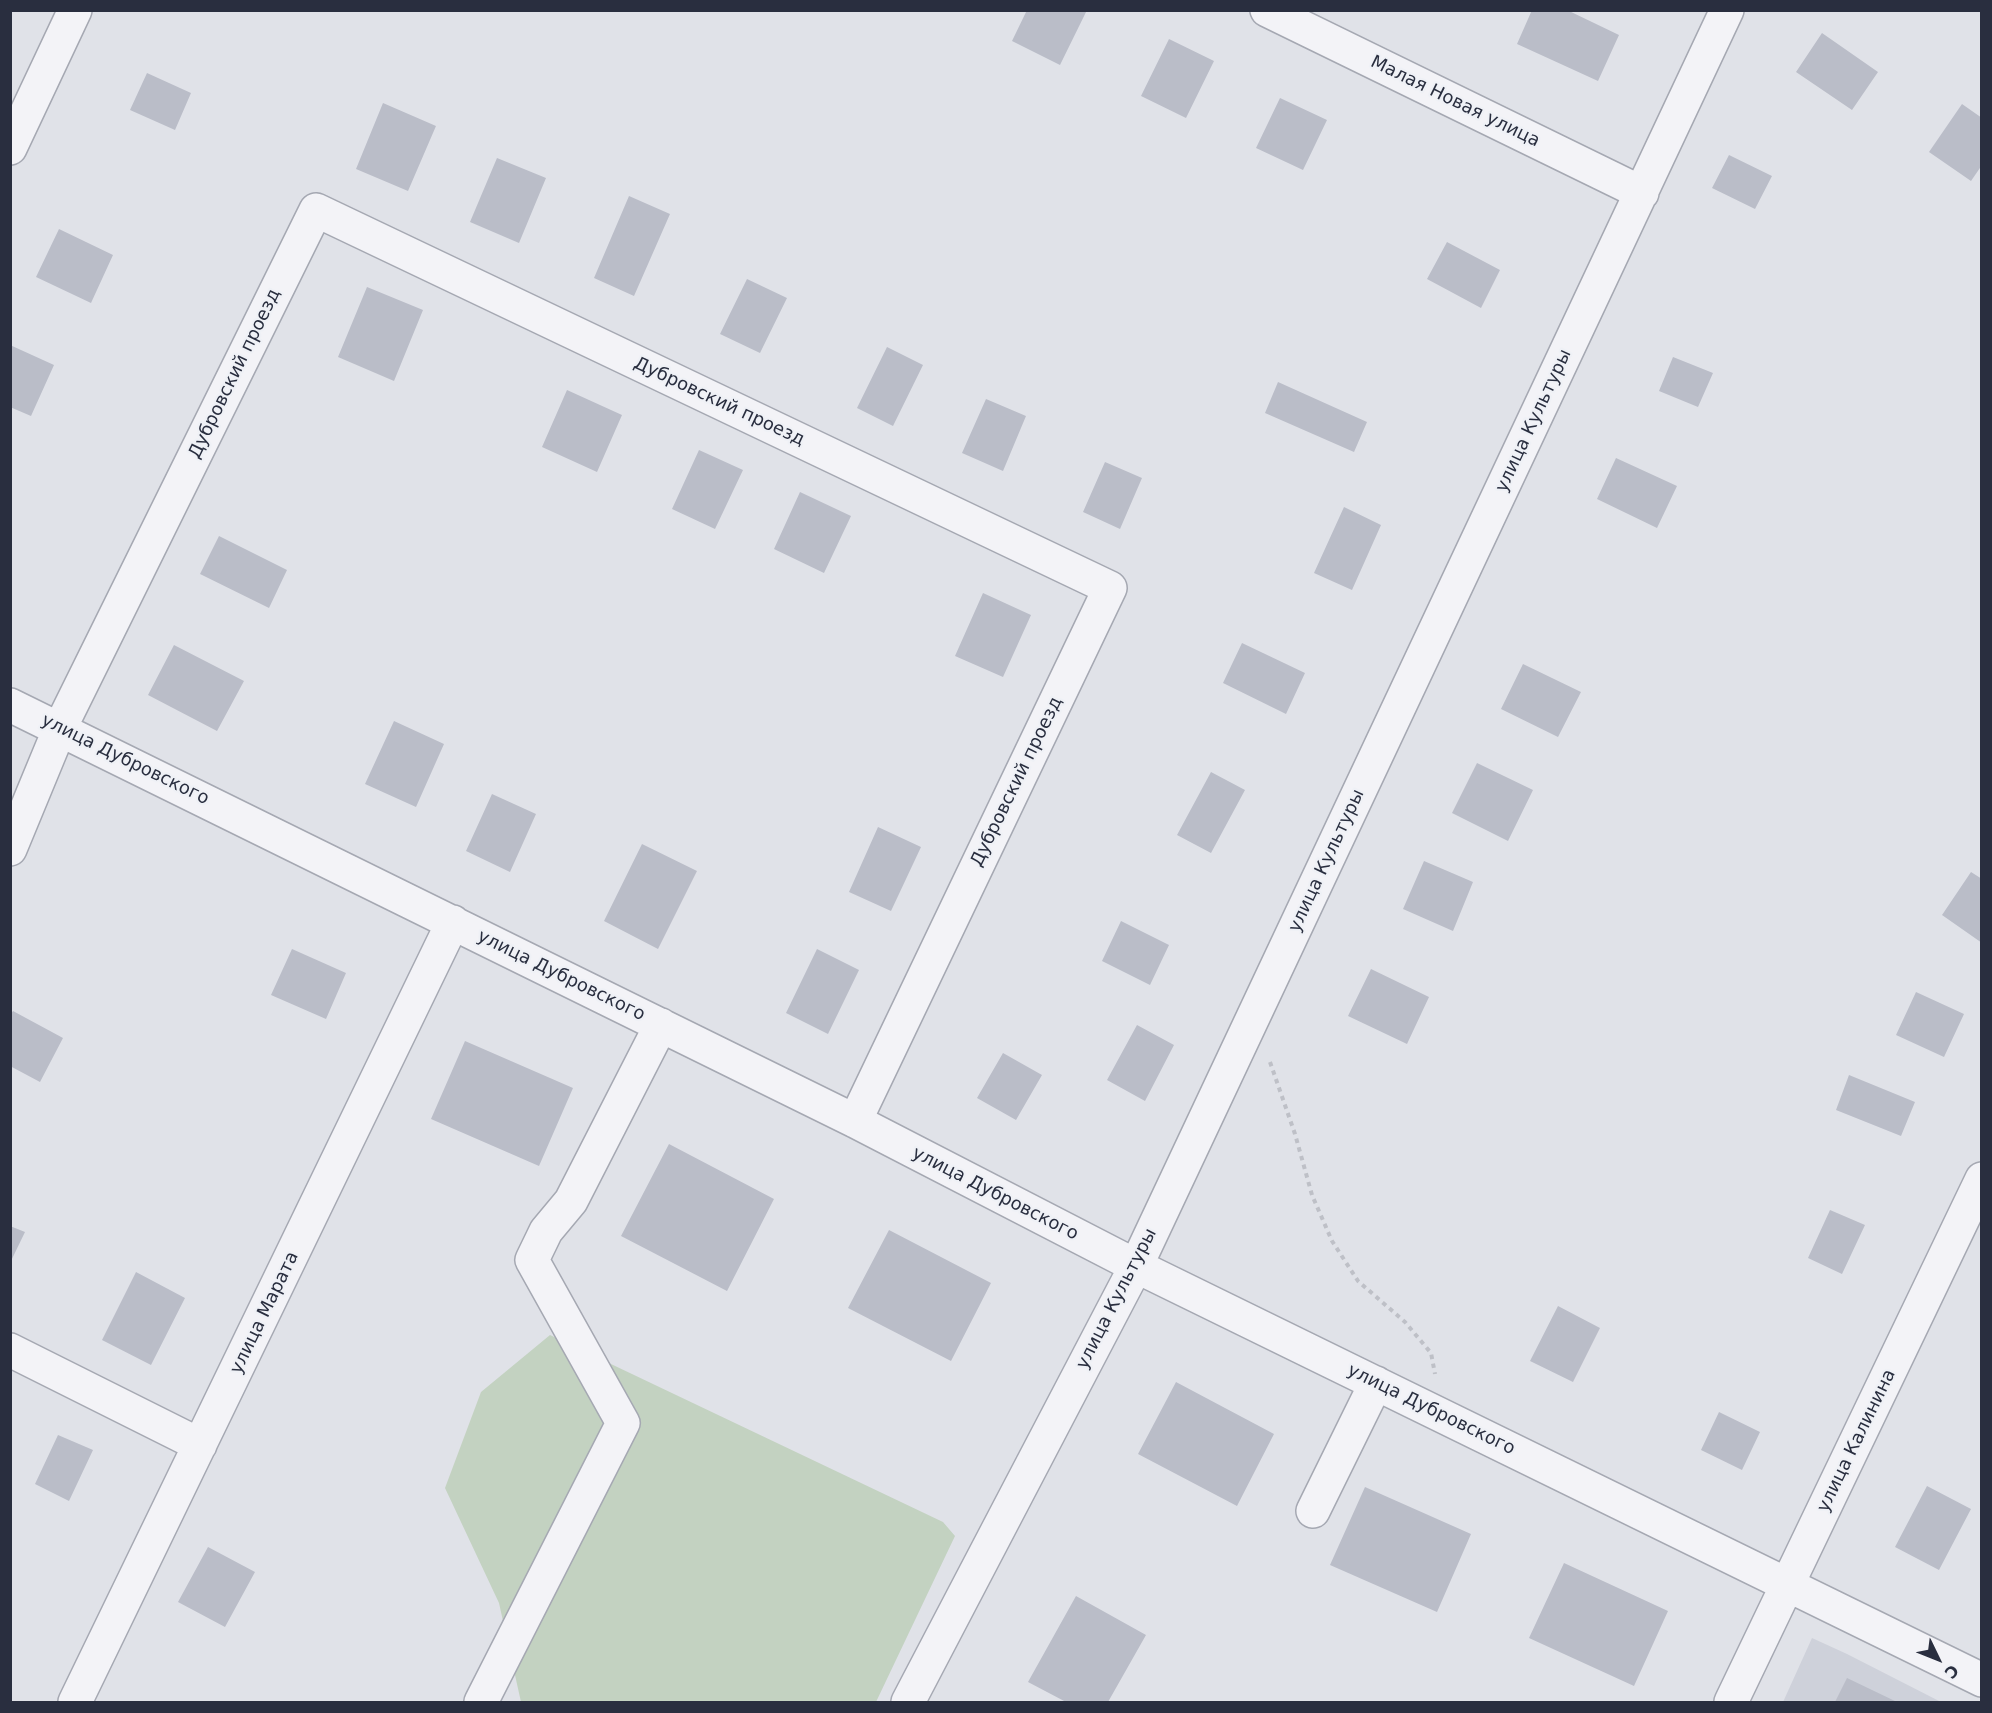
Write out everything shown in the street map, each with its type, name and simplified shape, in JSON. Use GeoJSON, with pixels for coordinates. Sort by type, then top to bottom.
{"type":"FeatureCollection","features":[{"type":"Feature","properties":{"kind":"street"},"geometry":{"type":"LineString","coordinates":[[10,148],[75,10]]}},
{"type":"Feature","properties":{"kind":"street","name":"Малая Новая улица"},"geometry":{"type":"LineString","coordinates":[[1267,10],[1642,193]]}},
{"type":"Feature","properties":{"kind":"street","name":"улица Культуры"},"geometry":{"type":"LineString","coordinates":[[908,1702],[1136,1266],[1727,10]]}},
{"type":"Feature","properties":{"kind":"street","name":"Дубровский проезд"},"geometry":{"type":"LineString","coordinates":[[60,728],[316,210],[1110,588],[855,1121]]}},
{"type":"Feature","properties":{"kind":"street","name":"улица Дубровского"},"geometry":{"type":"LineString","coordinates":[[10,705],[855,1121],[1136,1266],[1982,1680]]}},
{"type":"Feature","properties":{"kind":"street"},"geometry":{"type":"LineString","coordinates":[[10,849],[60,728]]}},
{"type":"Feature","properties":{"kind":"street","name":"улица Марата"},"geometry":{"type":"LineString","coordinates":[[75,1702],[453,922]]}},
{"type":"Feature","properties":{"kind":"street"},"geometry":{"type":"LineString","coordinates":[[482,1702],[623,1423],[532,1260],[546,1231],[571,1202],[661,1025]]}},
{"type":"Feature","properties":{"kind":"street","name":"улица Калинина"},"geometry":{"type":"LineString","coordinates":[[1731,1702],[1982,1179]]}},
{"type":"Feature","properties":{"kind":"street"},"geometry":{"type":"LineString","coordinates":[[10,1350],[200,1445]]}},
{"type":"Feature","properties":{"kind":"street"},"geometry":{"type":"LineString","coordinates":[[1313,1511],[1376,1383]]}},
{"type":"Feature","properties":{"kind":"path"},"geometry":{"type":"LineString","coordinates":[[1254,1016],[1295,1134],[1312,1195],[1332,1241],[1358,1281],[1405,1322],[1431,1353],[1438,1386],[1433,1411]]}},
{"type":"Feature","properties":{"kind":"shaded area"},"geometry":{"type":"Polygon","coordinates":[[[1812,1638],[1847,1654],[1941,1702],[1783,1702],[1812,1638]]]}},
{"type":"Feature","properties":{"kind":"green space"},"geometry":{"type":"Polygon","coordinates":[[[550,1335],[943,1522],[955,1536],[876,1702],[521,1702],[499,1603],[445,1488],[481,1392],[550,1335]]]}},
{"type":"Feature","properties":{"kind":"building"},"geometry":{"type":"Polygon","coordinates":[[[1027,10],[1087,10],[1060,65],[1012,41],[1027,10]]]}},
{"type":"Feature","properties":{"kind":"building"},"geometry":{"type":"Polygon","coordinates":[[[1532,10],[1567,10],[1619,35],[1598,81],[1517,44],[1532,10]]]}},
{"type":"Feature","properties":{"kind":"building"},"geometry":{"type":"Polygon","coordinates":[[[1822,33],[1878,72],[1852,110],[1796,72],[1822,33]]]}},
{"type":"Feature","properties":{"kind":"building"},"geometry":{"type":"Polygon","coordinates":[[[1169,39],[1214,61],[1186,118],[1141,96],[1169,39]]]}},
{"type":"Feature","properties":{"kind":"building"},"geometry":{"type":"Polygon","coordinates":[[[147,73],[191,93],[175,130],[130,110],[147,73]]]}},
{"type":"Feature","properties":{"kind":"building"},"geometry":{"type":"Polygon","coordinates":[[[1280,98],[1327,120],[1303,170],[1256,148],[1280,98]]]}},
{"type":"Feature","properties":{"kind":"building"},"geometry":{"type":"Polygon","coordinates":[[[383,103],[436,126],[408,191],[356,169],[383,103]]]}},
{"type":"Feature","properties":{"kind":"building"},"geometry":{"type":"Polygon","coordinates":[[[1962,104],[1982,118],[1982,165],[1971,181],[1929,152],[1962,104]]]}},
{"type":"Feature","properties":{"kind":"building"},"geometry":{"type":"Polygon","coordinates":[[[1729,155],[1772,176],[1755,209],[1712,188],[1729,155]]]}},
{"type":"Feature","properties":{"kind":"building"},"geometry":{"type":"Polygon","coordinates":[[[497,158],[546,178],[519,243],[470,222],[497,158]]]}},
{"type":"Feature","properties":{"kind":"building"},"geometry":{"type":"Polygon","coordinates":[[[629,196],[670,214],[634,296],[594,278],[629,196]]]}},
{"type":"Feature","properties":{"kind":"building"},"geometry":{"type":"Polygon","coordinates":[[[59,229],[113,255],[91,303],[36,277],[59,229]]]}},
{"type":"Feature","properties":{"kind":"building"},"geometry":{"type":"Polygon","coordinates":[[[1447,242],[1500,270],[1481,308],[1427,279],[1447,242]]]}},
{"type":"Feature","properties":{"kind":"building"},"geometry":{"type":"Polygon","coordinates":[[[747,279],[787,298],[760,353],[720,334],[747,279]]]}},
{"type":"Feature","properties":{"kind":"building"},"geometry":{"type":"Polygon","coordinates":[[[367,287],[423,310],[394,381],[338,357],[367,287]]]}},
{"type":"Feature","properties":{"kind":"building"},"geometry":{"type":"Polygon","coordinates":[[[10,345],[54,365],[31,416],[10,407],[10,345]]]}},
{"type":"Feature","properties":{"kind":"building"},"geometry":{"type":"Polygon","coordinates":[[[887,347],[923,365],[893,426],[857,408],[887,347]]]}},
{"type":"Feature","properties":{"kind":"building"},"geometry":{"type":"Polygon","coordinates":[[[1673,357],[1713,373],[1698,407],[1659,391],[1673,357]]]}},
{"type":"Feature","properties":{"kind":"building"},"geometry":{"type":"Polygon","coordinates":[[[1278,382],[1367,422],[1354,452],[1265,413],[1278,382]]]}},
{"type":"Feature","properties":{"kind":"building"},"geometry":{"type":"Polygon","coordinates":[[[567,390],[622,415],[597,472],[542,447],[567,390]]]}},
{"type":"Feature","properties":{"kind":"building"},"geometry":{"type":"Polygon","coordinates":[[[986,399],[1026,416],[1003,471],[962,453],[986,399]]]}},
{"type":"Feature","properties":{"kind":"building"},"geometry":{"type":"Polygon","coordinates":[[[699,450],[743,470],[715,529],[672,509],[699,450]]]}},
{"type":"Feature","properties":{"kind":"building"},"geometry":{"type":"Polygon","coordinates":[[[1616,458],[1677,486],[1657,528],[1597,499],[1616,458]]]}},
{"type":"Feature","properties":{"kind":"building"},"geometry":{"type":"Polygon","coordinates":[[[1105,462],[1142,478],[1120,529],[1083,512],[1105,462]]]}},
{"type":"Feature","properties":{"kind":"building"},"geometry":{"type":"Polygon","coordinates":[[[800,492],[851,516],[824,573],[774,549],[800,492]]]}},
{"type":"Feature","properties":{"kind":"building"},"geometry":{"type":"Polygon","coordinates":[[[1344,507],[1381,525],[1352,590],[1314,573],[1344,507]]]}},
{"type":"Feature","properties":{"kind":"building"},"geometry":{"type":"Polygon","coordinates":[[[219,536],[287,570],[269,608],[200,574],[219,536]]]}},
{"type":"Feature","properties":{"kind":"building"},"geometry":{"type":"Polygon","coordinates":[[[983,593],[1031,615],[1003,677],[955,656],[983,593]]]}},
{"type":"Feature","properties":{"kind":"building"},"geometry":{"type":"Polygon","coordinates":[[[1242,643],[1305,673],[1286,714],[1223,683],[1242,643]]]}},
{"type":"Feature","properties":{"kind":"building"},"geometry":{"type":"Polygon","coordinates":[[[174,645],[244,681],[217,731],[148,695],[174,645]]]}},
{"type":"Feature","properties":{"kind":"building"},"geometry":{"type":"Polygon","coordinates":[[[1523,664],[1581,692],[1558,737],[1501,709],[1523,664]]]}},
{"type":"Feature","properties":{"kind":"building"},"geometry":{"type":"Polygon","coordinates":[[[394,721],[444,744],[416,807],[365,784],[394,721]]]}},
{"type":"Feature","properties":{"kind":"building"},"geometry":{"type":"Polygon","coordinates":[[[1477,763],[1533,790],[1508,841],[1452,813],[1477,763]]]}},
{"type":"Feature","properties":{"kind":"building"},"geometry":{"type":"Polygon","coordinates":[[[1211,772],[1245,790],[1211,853],[1177,835],[1211,772]]]}},
{"type":"Feature","properties":{"kind":"building"},"geometry":{"type":"Polygon","coordinates":[[[492,794],[536,814],[510,872],[466,851],[492,794]]]}},
{"type":"Feature","properties":{"kind":"building"},"geometry":{"type":"Polygon","coordinates":[[[878,827],[921,847],[891,911],[849,892],[878,827]]]}},
{"type":"Feature","properties":{"kind":"building"},"geometry":{"type":"Polygon","coordinates":[[[642,844],[697,871],[658,949],[604,921],[642,844]]]}},
{"type":"Feature","properties":{"kind":"building"},"geometry":{"type":"Polygon","coordinates":[[[1424,861],[1473,882],[1453,931],[1403,909],[1424,861]]]}},
{"type":"Feature","properties":{"kind":"building"},"geometry":{"type":"Polygon","coordinates":[[[1971,872],[1982,879],[1982,943],[1942,915],[1971,872]]]}},
{"type":"Feature","properties":{"kind":"building"},"geometry":{"type":"Polygon","coordinates":[[[1121,921],[1169,945],[1150,985],[1102,961],[1121,921]]]}},
{"type":"Feature","properties":{"kind":"building"},"geometry":{"type":"Polygon","coordinates":[[[292,949],[346,973],[326,1019],[271,995],[292,949]]]}},
{"type":"Feature","properties":{"kind":"building"},"geometry":{"type":"Polygon","coordinates":[[[817,949],[859,970],[828,1034],[786,1013],[817,949]]]}},
{"type":"Feature","properties":{"kind":"building"},"geometry":{"type":"Polygon","coordinates":[[[1371,969],[1429,997],[1407,1044],[1348,1016],[1371,969]]]}},
{"type":"Feature","properties":{"kind":"building"},"geometry":{"type":"Polygon","coordinates":[[[1916,992],[1964,1014],[1944,1057],[1896,1035],[1916,992]]]}},
{"type":"Feature","properties":{"kind":"building"},"geometry":{"type":"Polygon","coordinates":[[[13,1011],[63,1038],[40,1082],[10,1066],[10,1015],[13,1011]]]}},
{"type":"Feature","properties":{"kind":"building"},"geometry":{"type":"Polygon","coordinates":[[[1137,1025],[1174,1045],[1145,1101],[1107,1080],[1137,1025]]]}},
{"type":"Feature","properties":{"kind":"building"},"geometry":{"type":"Polygon","coordinates":[[[465,1041],[573,1088],[539,1166],[431,1119],[465,1041]]]}},
{"type":"Feature","properties":{"kind":"building"},"geometry":{"type":"Polygon","coordinates":[[[1003,1053],[1042,1075],[1016,1120],[977,1098],[1003,1053]]]}},
{"type":"Feature","properties":{"kind":"building"},"geometry":{"type":"Polygon","coordinates":[[[1849,1075],[1915,1102],[1901,1136],[1836,1110],[1849,1075]]]}},
{"type":"Feature","properties":{"kind":"building"},"geometry":{"type":"Polygon","coordinates":[[[669,1144],[774,1199],[727,1291],[621,1236],[669,1144]]]}},
{"type":"Feature","properties":{"kind":"building"},"geometry":{"type":"Polygon","coordinates":[[[1830,1210],[1865,1225],[1842,1274],[1808,1258],[1830,1210]]]}},
{"type":"Feature","properties":{"kind":"building"},"geometry":{"type":"Polygon","coordinates":[[[10,1226],[25,1232],[10,1263],[10,1226]]]}},
{"type":"Feature","properties":{"kind":"building"},"geometry":{"type":"Polygon","coordinates":[[[889,1230],[991,1283],[951,1361],[848,1308],[889,1230]]]}},
{"type":"Feature","properties":{"kind":"building"},"geometry":{"type":"Polygon","coordinates":[[[136,1272],[185,1298],[151,1365],[102,1340],[136,1272]]]}},
{"type":"Feature","properties":{"kind":"building"},"geometry":{"type":"Polygon","coordinates":[[[1558,1306],[1600,1328],[1573,1382],[1530,1361],[1558,1306]]]}},
{"type":"Feature","properties":{"kind":"building"},"geometry":{"type":"Polygon","coordinates":[[[1176,1382],[1274,1434],[1237,1506],[1138,1454],[1176,1382]]]}},
{"type":"Feature","properties":{"kind":"building"},"geometry":{"type":"Polygon","coordinates":[[[1719,1412],[1760,1432],[1742,1470],[1701,1450],[1719,1412]]]}},
{"type":"Feature","properties":{"kind":"building"},"geometry":{"type":"Polygon","coordinates":[[[58,1435],[93,1450],[69,1501],[35,1484],[58,1435]]]}},
{"type":"Feature","properties":{"kind":"building"},"geometry":{"type":"Polygon","coordinates":[[[1927,1486],[1971,1509],[1939,1570],[1895,1547],[1927,1486]]]}},
{"type":"Feature","properties":{"kind":"building"},"geometry":{"type":"Polygon","coordinates":[[[1365,1487],[1471,1534],[1437,1612],[1330,1565],[1365,1487]]]}},
{"type":"Feature","properties":{"kind":"building"},"geometry":{"type":"Polygon","coordinates":[[[208,1547],[255,1572],[225,1627],[178,1602],[208,1547]]]}},
{"type":"Feature","properties":{"kind":"building"},"geometry":{"type":"Polygon","coordinates":[[[1564,1563],[1668,1611],[1634,1686],[1529,1638],[1564,1563]]]}},
{"type":"Feature","properties":{"kind":"building"},"geometry":{"type":"Polygon","coordinates":[[[1076,1596],[1146,1635],[1108,1702],[1066,1702],[1028,1682],[1076,1596]]]}},
{"type":"Feature","properties":{"kind":"building"},"geometry":{"type":"Polygon","coordinates":[[[1847,1678],[1897,1702],[1835,1702],[1847,1678]]]}}]}
